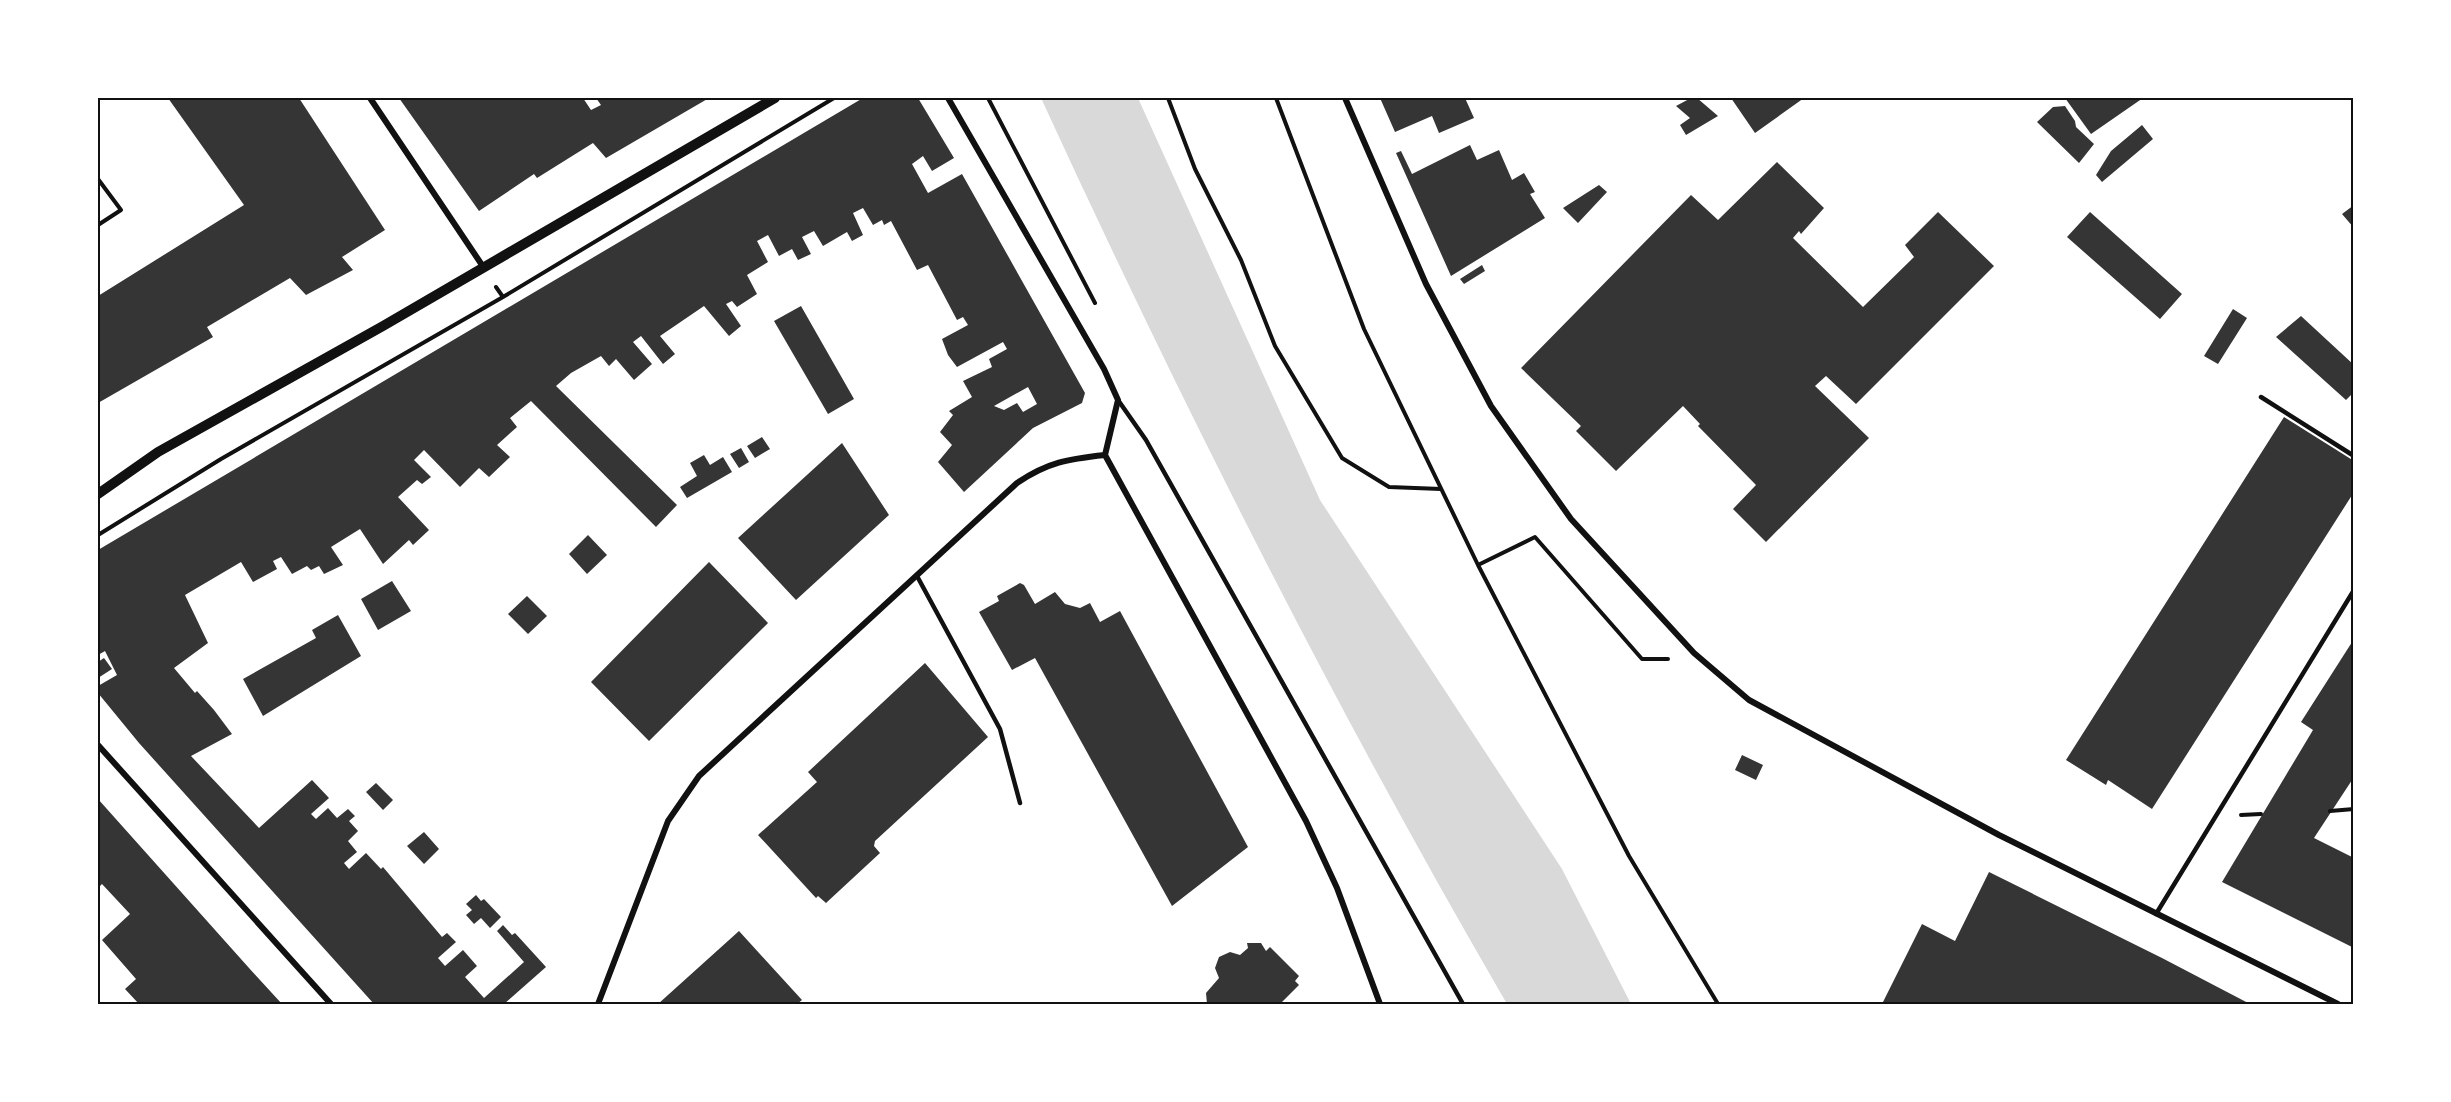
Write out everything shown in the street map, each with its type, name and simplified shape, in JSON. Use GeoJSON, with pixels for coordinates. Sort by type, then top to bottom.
{"type":"FeatureCollection","features":[{"type":"Feature","properties":{"kind":"street"},"geometry":{"type":"LineString","coordinates":[[370,98],[483,268]]}},
{"type":"Feature","properties":{"kind":"street"},"geometry":{"type":"LineString","coordinates":[[98,494],[158,452],[483,268],[775,98]]}},
{"type":"Feature","properties":{"kind":"street"},"geometry":{"type":"LineString","coordinates":[[948,98],[1098,359],[1118,400],[1105,455],[1306,821],[1337,888],[1380,1005]]}},
{"type":"Feature","properties":{"kind":"street"},"geometry":{"type":"LineString","coordinates":[[1345,98],[1426,284],[1491,406],[1571,519],[1691,650],[1749,700],[1999,835],[2338,1005]]}},
{"type":"Feature","properties":{"kind":"street"},"geometry":{"type":"LineString","coordinates":[[598,1005],[668,821],[699,776],[1017,483],[1038,468],[1060,460],[1105,455]]}},
{"type":"Feature","properties":{"kind":"street"},"geometry":{"type":"LineString","coordinates":[[98,745],[331,1005]]}},
{"type":"Feature","properties":{"kind":"lane"},"geometry":{"type":"LineString","coordinates":[[2261,397],[2354,456]]}},
{"type":"Feature","properties":{"kind":"lane"},"geometry":{"type":"LineString","coordinates":[[1118,400],[1146,440],[1463,1005]]}},
{"type":"Feature","properties":{"kind":"lane"},"geometry":{"type":"LineString","coordinates":[[918,576],[1000,729],[1020,803]]}},
{"type":"Feature","properties":{"kind":"lane"},"geometry":{"type":"LineString","coordinates":[[2156,914],[2354,590]]}},
{"type":"Feature","properties":{"kind":"path"},"geometry":{"type":"LineString","coordinates":[[98,535],[221,459],[503,297],[834,98]]}},
{"type":"Feature","properties":{"kind":"path"},"geometry":{"type":"LineString","coordinates":[[988,98],[1098,309]]}},
{"type":"Feature","properties":{"kind":"path"},"geometry":{"type":"LineString","coordinates":[[1168,98],[1195,169],[1241,260],[1275,346],[1342,458],[1389,487],[1441,489]]}},
{"type":"Feature","properties":{"kind":"path"},"geometry":{"type":"LineString","coordinates":[[1276,98],[1364,329],[1478,565],[1629,856],[1718,1005]]}},
{"type":"Feature","properties":{"kind":"path"},"geometry":{"type":"LineString","coordinates":[[98,179],[121,210],[98,225]]}},
{"type":"Feature","properties":{"kind":"path"},"geometry":{"type":"LineString","coordinates":[[483,268],[503,297]]}},
{"type":"Feature","properties":{"kind":"path"},"geometry":{"type":"LineString","coordinates":[[1478,565],[1535,537],[1642,659],[1672,660],[1691,650]]}},
{"type":"Feature","properties":{"kind":"path"},"geometry":{"type":"LineString","coordinates":[[2330,811],[2354,809]]}},
{"type":"Feature","properties":{"kind":"shaded area"},"geometry":{"type":"Polygon","coordinates":[[[1041,98],[1138,98],[1320,500],[1562,869],[1631,1004],[1507,1004],[1382,782],[1263,557],[1150,329],[1041,98]]]}},
{"type":"Feature","properties":{"kind":"building"},"geometry":{"type":"Polygon","coordinates":[[[168,98],[299,98],[385,230],[342,257],[353,270],[306,295],[290,278],[207,327],[213,337],[98,403],[98,296],[244,205],[168,98]]]}},
{"type":"Feature","properties":{"kind":"building"},"geometry":{"type":"Polygon","coordinates":[[[399,98],[583,98],[591,110],[601,105],[596,98],[709,98],[606,158],[593,143],[537,178],[534,174],[479,211],[399,98]]]}},
{"type":"Feature","properties":{"kind":"building"},"geometry":{"type":"Polygon","coordinates":[[[863,98],[918,98],[954,158],[932,171],[923,156],[912,164],[928,193],[962,174],[1085,393],[1082,403],[1033,428],[964,492],[938,462],[952,445],[940,432],[953,415],[949,411],[972,397],[963,381],[992,367],[989,359],[1007,349],[1003,342],[957,367],[948,355],[942,339],[968,325],[963,317],[957,320],[928,265],[917,270],[891,221],[884,225],[882,220],[873,225],[863,208],[853,213],[863,235],[852,241],[847,232],[823,246],[814,231],[802,237],[811,254],[798,260],[792,249],[779,256],[768,235],[757,241],[768,262],[747,275],[757,294],[737,307],[732,301],[726,304],[741,326],[729,336],[704,306],[660,336],[675,354],[663,364],[641,336],[633,342],[652,364],[634,380],[616,359],[609,366],[601,356],[571,373],[556,386],[677,505],[656,527],[531,401],[510,418],[517,427],[497,445],[510,457],[489,477],[479,468],[460,487],[424,450],[414,460],[431,477],[422,484],[417,480],[398,497],[429,530],[413,545],[409,540],[383,564],[360,529],[331,547],[343,565],[324,574],[319,566],[311,570],[307,566],[292,574],[281,557],[273,561],[277,569],[253,582],[241,562],[185,595],[208,643],[174,668],[195,693],[197,691],[214,710],[232,734],[191,756],[259,828],[312,780],[329,798],[311,814],[316,819],[328,808],[337,818],[348,809],[355,816],[349,821],[358,831],[348,841],[357,852],[344,863],[349,869],[366,853],[381,869],[383,867],[442,937],[447,933],[456,942],[438,958],[445,966],[463,950],[477,966],[465,977],[484,998],[524,962],[497,931],[503,925],[512,935],[515,933],[546,967],[504,1004],[374,1004],[139,743],[98,693],[98,686],[117,675],[105,651],[98,655],[98,550],[863,98]],[[1028,387],[994,406],[1004,410],[1017,403],[1023,412],[1037,404],[1028,387]]]}},
{"type":"Feature","properties":{"kind":"building"},"geometry":{"type":"Polygon","coordinates":[[[1380,98],[1465,98],[1474,118],[1439,133],[1432,116],[1395,132],[1380,98]]]}},
{"type":"Feature","properties":{"kind":"building"},"geometry":{"type":"Polygon","coordinates":[[[1691,98],[1697,98],[1718,116],[1686,135],[1680,125],[1690,118],[1676,106],[1691,98]]]}},
{"type":"Feature","properties":{"kind":"building"},"geometry":{"type":"Polygon","coordinates":[[[1731,98],[1804,98],[1755,133],[1731,98]]]}},
{"type":"Feature","properties":{"kind":"building"},"geometry":{"type":"Polygon","coordinates":[[[2065,98],[2143,98],[2091,134],[2065,98]]]}},
{"type":"Feature","properties":{"kind":"building"},"geometry":{"type":"Polygon","coordinates":[[[2065,106],[2075,121],[2076,127],[2094,144],[2079,163],[2037,122],[2053,107],[2065,106]]]}},
{"type":"Feature","properties":{"kind":"building"},"geometry":{"type":"Polygon","coordinates":[[[2142,125],[2153,139],[2102,182],[2096,175],[2111,151],[2142,125]]]}},
{"type":"Feature","properties":{"kind":"building"},"geometry":{"type":"Polygon","coordinates":[[[1470,145],[1477,160],[1499,150],[1512,180],[1524,173],[1535,192],[1530,194],[1545,218],[1451,276],[1396,153],[1401,151],[1412,174],[1470,145]]]}},
{"type":"Feature","properties":{"kind":"building"},"geometry":{"type":"Polygon","coordinates":[[[1777,162],[1824,208],[1801,234],[1799,231],[1793,238],[1863,307],[1914,257],[1905,245],[1938,212],[1994,266],[1856,404],[1826,376],[1815,386],[1869,438],[1766,542],[1733,509],[1756,485],[1698,426],[1700,424],[1683,406],[1616,471],[1576,431],[1581,426],[1521,368],[1691,195],[1718,220],[1777,162]]]}},
{"type":"Feature","properties":{"kind":"building"},"geometry":{"type":"Polygon","coordinates":[[[1599,185],[1607,192],[1578,223],[1563,208],[1599,185]]]}},
{"type":"Feature","properties":{"kind":"building"},"geometry":{"type":"Polygon","coordinates":[[[2354,205],[2354,228],[2342,214],[2354,205]]]}},
{"type":"Feature","properties":{"kind":"building"},"geometry":{"type":"Polygon","coordinates":[[[2090,212],[2182,294],[2160,319],[2067,237],[2090,212]]]}},
{"type":"Feature","properties":{"kind":"building"},"geometry":{"type":"Polygon","coordinates":[[[1482,265],[1485,271],[1464,284],[1460,279],[1482,265]]]}},
{"type":"Feature","properties":{"kind":"building"},"geometry":{"type":"Polygon","coordinates":[[[801,306],[854,399],[828,414],[774,321],[801,306]]]}},
{"type":"Feature","properties":{"kind":"building"},"geometry":{"type":"Polygon","coordinates":[[[2233,309],[2247,318],[2218,364],[2204,356],[2233,309]]]}},
{"type":"Feature","properties":{"kind":"building"},"geometry":{"type":"Polygon","coordinates":[[[2301,316],[2354,365],[2354,392],[2346,400],[2276,337],[2301,316]]]}},
{"type":"Feature","properties":{"kind":"building"},"geometry":{"type":"Polygon","coordinates":[[[2284,417],[2354,461],[2354,492],[2152,809],[2108,780],[2106,785],[2066,760],[2284,417]]]}},
{"type":"Feature","properties":{"kind":"building"},"geometry":{"type":"Polygon","coordinates":[[[762,437],[770,449],[755,458],[747,446],[762,437]]]}},
{"type":"Feature","properties":{"kind":"building"},"geometry":{"type":"Polygon","coordinates":[[[842,443],[889,515],[796,600],[738,538],[842,443]]]}},
{"type":"Feature","properties":{"kind":"building"},"geometry":{"type":"Polygon","coordinates":[[[741,448],[749,462],[739,468],[730,454],[741,448]]]}},
{"type":"Feature","properties":{"kind":"building"},"geometry":{"type":"Polygon","coordinates":[[[704,455],[710,465],[723,457],[732,472],[687,498],[680,487],[697,476],[690,463],[704,455]]]}},
{"type":"Feature","properties":{"kind":"building"},"geometry":{"type":"Polygon","coordinates":[[[588,535],[607,555],[587,574],[569,554],[588,535]]]}},
{"type":"Feature","properties":{"kind":"building"},"geometry":{"type":"Polygon","coordinates":[[[709,562],[768,623],[649,741],[591,682],[709,562]]]}},
{"type":"Feature","properties":{"kind":"building"},"geometry":{"type":"Polygon","coordinates":[[[392,581],[411,611],[378,630],[361,599],[392,581]]]}},
{"type":"Feature","properties":{"kind":"building"},"geometry":{"type":"Polygon","coordinates":[[[1020,583],[1024,585],[1035,604],[1055,592],[1065,604],[1080,608],[1090,603],[1100,622],[1120,611],[1248,847],[1172,906],[1035,658],[1012,670],[979,612],[999,601],[997,596],[1020,583]]]}},
{"type":"Feature","properties":{"kind":"building"},"geometry":{"type":"Polygon","coordinates":[[[527,596],[547,616],[528,634],[508,614],[527,596]]]}},
{"type":"Feature","properties":{"kind":"building"},"geometry":{"type":"Polygon","coordinates":[[[338,615],[361,656],[263,716],[243,679],[316,638],[312,630],[338,615]]]}},
{"type":"Feature","properties":{"kind":"building"},"geometry":{"type":"Polygon","coordinates":[[[2354,639],[2354,777],[2314,838],[2354,858],[2354,948],[2222,882],[2313,730],[2301,722],[2354,639]]]}},
{"type":"Feature","properties":{"kind":"building"},"geometry":{"type":"Polygon","coordinates":[[[104,658],[112,669],[98,678],[98,662],[104,658]]]}},
{"type":"Feature","properties":{"kind":"building"},"geometry":{"type":"Polygon","coordinates":[[[925,663],[988,737],[875,841],[874,846],[880,853],[826,903],[818,896],[816,898],[758,835],[817,782],[808,772],[925,663]]]}},
{"type":"Feature","properties":{"kind":"building"},"geometry":{"type":"Polygon","coordinates":[[[1742,755],[1763,765],[1756,780],[1735,770],[1742,755]]]}},
{"type":"Feature","properties":{"kind":"building"},"geometry":{"type":"Polygon","coordinates":[[[376,783],[393,800],[383,810],[366,792],[376,783]]]}},
{"type":"Feature","properties":{"kind":"building"},"geometry":{"type":"Polygon","coordinates":[[[98,799],[282,1004],[139,1004],[125,989],[136,979],[102,940],[130,914],[102,884],[98,888],[98,799]]]}},
{"type":"Feature","properties":{"kind":"building"},"geometry":{"type":"Polygon","coordinates":[[[424,832],[439,849],[424,864],[407,846],[424,832]]]}},
{"type":"Feature","properties":{"kind":"building"},"geometry":{"type":"Polygon","coordinates":[[[1989,872],[2250,1004],[1882,1004],[1922,924],[1955,941],[1989,872]]]}},
{"type":"Feature","properties":{"kind":"building"},"geometry":{"type":"Polygon","coordinates":[[[476,895],[481,901],[484,899],[501,917],[490,928],[481,918],[474,924],[466,915],[472,910],[466,904],[476,895]]]}},
{"type":"Feature","properties":{"kind":"building"},"geometry":{"type":"Polygon","coordinates":[[[739,931],[802,1000],[797,1004],[658,1004],[739,931]]]}},
{"type":"Feature","properties":{"kind":"building"},"geometry":{"type":"Polygon","coordinates":[[[1247,943],[1261,943],[1266,951],[1270,947],[1299,976],[1295,981],[1299,985],[1280,1004],[1207,1004],[1206,993],[1219,978],[1215,968],[1219,957],[1230,952],[1240,955],[1248,948],[1247,943]]]}}]}
